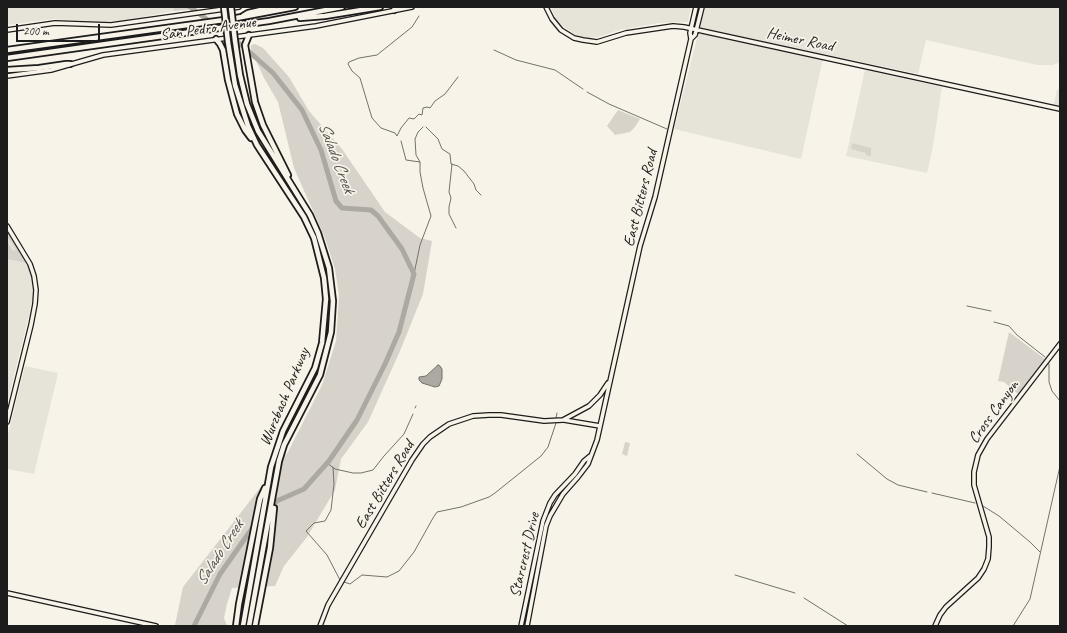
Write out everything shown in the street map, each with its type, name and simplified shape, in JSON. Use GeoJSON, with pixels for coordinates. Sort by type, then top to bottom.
{"type":"FeatureCollection","features":[{"type":"Feature","properties":{"kind":"highway"},"geometry":{"type":"LineString","coordinates":[[231,7],[240,75],[247,104],[258,131],[281,164]]}},
{"type":"Feature","properties":{"kind":"highway"},"geometry":{"type":"LineString","coordinates":[[241,17],[248,13],[274,7]]}},
{"type":"Feature","properties":{"kind":"highway"},"geometry":{"type":"LineString","coordinates":[[7,50],[231,19],[295,7]]}},
{"type":"Feature","properties":{"kind":"highway"},"geometry":{"type":"LineString","coordinates":[[7,58],[288,18],[342,7]]}},
{"type":"Feature","properties":{"kind":"highway"},"geometry":{"type":"LineString","coordinates":[[288,18],[309,18],[380,7]]}},
{"type":"Feature","properties":{"kind":"highway"},"geometry":{"type":"LineString","coordinates":[[394,10],[399,7]]}},
{"type":"Feature","properties":{"kind":"highway","name":"Wurzbach Parkway"},"geometry":{"type":"LineString","coordinates":[[224,8],[235,85],[248,126],[269,163],[304,217],[314,238],[324,278],[326,299],[322,343],[315,368],[283,431],[271,467],[243,626]]}},
{"type":"Feature","properties":{"kind":"highway"},"geometry":{"type":"LineString","coordinates":[[249,35],[245,45],[256,102],[263,125],[281,164]]}},
{"type":"Feature","properties":{"kind":"highway"},"geometry":{"type":"LineString","coordinates":[[216,40],[223,50],[228,80],[237,114],[245,130],[258,145]]}},
{"type":"Feature","properties":{"kind":"highway"},"geometry":{"type":"LineString","coordinates":[[7,70],[70,64]]}},
{"type":"Feature","properties":{"kind":"highway","name":"Wurzbach Parkway"},"geometry":{"type":"LineString","coordinates":[[249,626],[279,461],[284,445],[320,375],[331,332],[333,301],[332,285],[326,254],[310,215],[294,190],[281,164]]}},
{"type":"Feature","properties":{"kind":"highway"},"geometry":{"type":"LineString","coordinates":[[236,626],[260,499],[269,479]]}},
{"type":"Feature","properties":{"kind":"highway"},"geometry":{"type":"LineString","coordinates":[[255,626],[270,548],[275,486]]}},
{"type":"Feature","properties":{"kind":"main road"},"geometry":{"type":"LineString","coordinates":[[205,12],[208,7]]}},
{"type":"Feature","properties":{"kind":"main road","name":"San Pedro Avenue"},"geometry":{"type":"LineString","coordinates":[[7,30],[56,23],[111,24],[239,7]]}},
{"type":"Feature","properties":{"kind":"main road","name":"San Pedro Avenue"},"geometry":{"type":"LineString","coordinates":[[7,76],[46,71],[103,55],[326,24],[412,7]]}},
{"type":"Feature","properties":{"kind":"main road","name":"East Bitters Road"},"geometry":{"type":"LineString","coordinates":[[615,363],[640,246],[655,197],[691,39],[691,28],[696,7]]}},
{"type":"Feature","properties":{"kind":"main road","name":"East Bitters Road"},"geometry":{"type":"LineString","coordinates":[[691,39],[695,35],[702,7]]}},
{"type":"Feature","properties":{"kind":"main road","name":"Heimer Road"},"geometry":{"type":"LineString","coordinates":[[547,8],[552,19],[561,30],[574,38],[588,41],[603,41],[626,33],[668,26],[691,28],[1060,110]]}},
{"type":"Feature","properties":{"kind":"main road"},"geometry":{"type":"LineString","coordinates":[[7,226],[30,264],[36,290],[31,325],[7,422]]}},
{"type":"Feature","properties":{"kind":"main road","name":"Cross Canyon"},"geometry":{"type":"LineString","coordinates":[[935,626],[946,607],[978,578],[988,559],[990,547],[989,537],[974,485],[974,472],[978,455],[987,439],[1060,344]]}},
{"type":"Feature","properties":{"kind":"main road"},"geometry":{"type":"LineString","coordinates":[[563,420],[581,411],[596,400],[607,384],[615,363]]}},
{"type":"Feature","properties":{"kind":"main road","name":"Starcrest Drive"},"geometry":{"type":"LineString","coordinates":[[526,626],[546,526],[554,507],[588,464],[597,440],[615,363]]}},
{"type":"Feature","properties":{"kind":"main road","name":"East Bitters Road"},"geometry":{"type":"LineString","coordinates":[[320,626],[330,602],[412,460],[430,437],[449,424],[473,416],[501,415],[544,421],[563,420]]}},
{"type":"Feature","properties":{"kind":"main road"},"geometry":{"type":"LineString","coordinates":[[563,420],[600,426]]}},
{"type":"Feature","properties":{"kind":"main road","name":"Starcrest Drive"},"geometry":{"type":"LineString","coordinates":[[521,626],[542,526],[549,505],[555,495],[590,456]]}},
{"type":"Feature","properties":{"kind":"main road"},"geometry":{"type":"LineString","coordinates":[[567,482],[571,485]]}},
{"type":"Feature","properties":{"kind":"main road"},"geometry":{"type":"LineString","coordinates":[[549,505],[554,507]]}},
{"type":"Feature","properties":{"kind":"main road"},"geometry":{"type":"LineString","coordinates":[[7,593],[156,626]]}},
{"type":"Feature","properties":{"kind":"shaded area"},"geometry":{"type":"Polygon","coordinates":[[[7,7],[173,7],[174,11],[122,21],[104,22],[53,19],[7,25],[7,7]]]}},
{"type":"Feature","properties":{"kind":"shaded area"},"geometry":{"type":"Polygon","coordinates":[[[173,7],[197,7],[196,9],[174,11],[173,7]]]}},
{"type":"Feature","properties":{"kind":"shaded area"},"geometry":{"type":"Polygon","coordinates":[[[551,7],[691,7],[688,22],[659,23],[619,30],[602,36],[589,38],[574,34],[564,27],[556,20],[551,7]]]}},
{"type":"Feature","properties":{"kind":"shaded area"},"geometry":{"type":"Polygon","coordinates":[[[705,7],[1060,7],[1060,62],[1053,65],[1037,65],[926,40],[918,74],[824,54],[801,159],[674,129],[705,7]]]}},
{"type":"Feature","properties":{"kind":"shaded area"},"geometry":{"type":"Polygon","coordinates":[[[255,44],[263,48],[289,77],[309,111],[342,149],[385,212],[420,238],[432,241],[423,294],[400,351],[368,422],[341,459],[335,490],[307,537],[284,566],[275,586],[232,588],[224,618],[227,626],[182,626],[175,625],[183,587],[288,452],[322,385],[336,341],[339,295],[335,269],[325,238],[294,168],[278,102],[264,78],[251,50],[251,45],[255,44]]]}},
{"type":"Feature","properties":{"kind":"shaded area"},"geometry":{"type":"Polygon","coordinates":[[[865,70],[942,87],[933,146],[927,173],[846,156],[865,70]]]}},
{"type":"Feature","properties":{"kind":"shaded area"},"geometry":{"type":"Polygon","coordinates":[[[1057,89],[1060,90],[1060,106],[1054,104],[1057,89]]]}},
{"type":"Feature","properties":{"kind":"shaded area"},"geometry":{"type":"Polygon","coordinates":[[[618,110],[640,119],[630,132],[615,135],[607,126],[618,110]]]}},
{"type":"Feature","properties":{"kind":"shaded area"},"geometry":{"type":"Polygon","coordinates":[[[852,143],[871,148],[871,156],[851,149],[852,143]]]}},
{"type":"Feature","properties":{"kind":"shaded area"},"geometry":{"type":"Polygon","coordinates":[[[7,231],[30,271],[33,285],[33,299],[7,404],[7,231]]]}},
{"type":"Feature","properties":{"kind":"shaded area"},"geometry":{"type":"Polygon","coordinates":[[[7,231],[27,263],[7,259],[7,241],[13,251],[16,250],[7,236],[7,231]]]}},
{"type":"Feature","properties":{"kind":"shaded area"},"geometry":{"type":"Polygon","coordinates":[[[1009,332],[1045,359],[1018,394],[1004,382],[998,381],[1009,332]]]}},
{"type":"Feature","properties":{"kind":"shaded area"},"geometry":{"type":"Polygon","coordinates":[[[438,365],[442,369],[442,379],[439,386],[435,387],[422,383],[419,380],[419,377],[426,376],[438,365]]]}},
{"type":"Feature","properties":{"kind":"shaded area"},"geometry":{"type":"Polygon","coordinates":[[[25,366],[58,373],[34,474],[7,469],[7,438],[25,366]]]}},
{"type":"Feature","properties":{"kind":"shaded area"},"geometry":{"type":"Polygon","coordinates":[[[625,442],[630,443],[627,456],[622,454],[625,442]]]}},
{"type":"Feature","properties":{"kind":"waterway","name":"Salado Creek"},"geometry":{"type":"LineString","coordinates":[[190,7],[238,42],[273,73],[302,110],[321,150],[336,201],[342,208],[371,210],[378,216],[402,249],[414,274],[399,332],[357,420],[329,461],[304,489],[279,500]]}},
{"type":"Feature","properties":{"kind":"waterway"},"geometry":{"type":"LineString","coordinates":[[419,16],[412,27],[377,55],[359,58],[349,62],[348,64],[352,71],[360,78],[372,118],[381,128],[395,133],[397,136],[409,118],[414,119],[419,114],[422,115],[423,108],[430,108],[435,101],[445,94],[458,77]]}},
{"type":"Feature","properties":{"kind":"waterway"},"geometry":{"type":"LineString","coordinates":[[494,50],[516,60],[555,70],[583,89]]}},
{"type":"Feature","properties":{"kind":"waterway"},"geometry":{"type":"LineString","coordinates":[[587,92],[609,104],[667,129]]}},
{"type":"Feature","properties":{"kind":"waterway"},"geometry":{"type":"LineString","coordinates":[[420,162],[416,155],[415,139],[418,132],[423,127]]}},
{"type":"Feature","properties":{"kind":"waterway"},"geometry":{"type":"LineString","coordinates":[[426,127],[438,139],[442,149],[450,154],[451,164],[458,166],[464,171],[481,195]]}},
{"type":"Feature","properties":{"kind":"waterway"},"geometry":{"type":"LineString","coordinates":[[401,141],[406,160],[420,162],[423,188],[431,216],[420,245],[414,274]]}},
{"type":"Feature","properties":{"kind":"waterway"},"geometry":{"type":"LineString","coordinates":[[452,164],[449,192],[451,198],[449,214],[456,228]]}},
{"type":"Feature","properties":{"kind":"waterway"},"geometry":{"type":"LineString","coordinates":[[967,306],[991,311]]}},
{"type":"Feature","properties":{"kind":"waterway"},"geometry":{"type":"LineString","coordinates":[[994,322],[1009,326],[1017,335],[1045,357]]}},
{"type":"Feature","properties":{"kind":"waterway"},"geometry":{"type":"LineString","coordinates":[[1049,364],[1049,382],[1052,391],[1060,401]]}},
{"type":"Feature","properties":{"kind":"waterway"},"geometry":{"type":"LineString","coordinates":[[556,418],[557,413]]}},
{"type":"Feature","properties":{"kind":"waterway"},"geometry":{"type":"LineString","coordinates":[[327,463],[335,469],[353,473],[373,470],[404,434],[413,414]]}},
{"type":"Feature","properties":{"kind":"waterway"},"geometry":{"type":"LineString","coordinates":[[344,582],[350,584],[362,575],[387,577],[399,571],[414,552],[437,512],[461,507],[489,497],[495,493],[541,456],[548,447],[556,423]]}},
{"type":"Feature","properties":{"kind":"waterway"},"geometry":{"type":"LineString","coordinates":[[857,454],[887,479],[898,485],[927,492]]}},
{"type":"Feature","properties":{"kind":"waterway"},"geometry":{"type":"LineString","coordinates":[[1013,626],[1030,599],[1060,466]]}},
{"type":"Feature","properties":{"kind":"waterway"},"geometry":{"type":"LineString","coordinates":[[333,467],[334,484],[331,510],[325,521],[314,523],[306,531],[327,555],[340,580]]}},
{"type":"Feature","properties":{"kind":"waterway"},"geometry":{"type":"LineString","coordinates":[[932,493],[975,503]]}},
{"type":"Feature","properties":{"kind":"waterway","name":"Salado Creek"},"geometry":{"type":"LineString","coordinates":[[194,626],[220,574],[265,510],[277,501]]}},
{"type":"Feature","properties":{"kind":"waterway"},"geometry":{"type":"LineString","coordinates":[[983,506],[999,516],[1040,552]]}},
{"type":"Feature","properties":{"kind":"waterway"},"geometry":{"type":"LineString","coordinates":[[735,575],[795,593]]}},
{"type":"Feature","properties":{"kind":"waterway"},"geometry":{"type":"LineString","coordinates":[[804,598],[848,626]]}}]}
